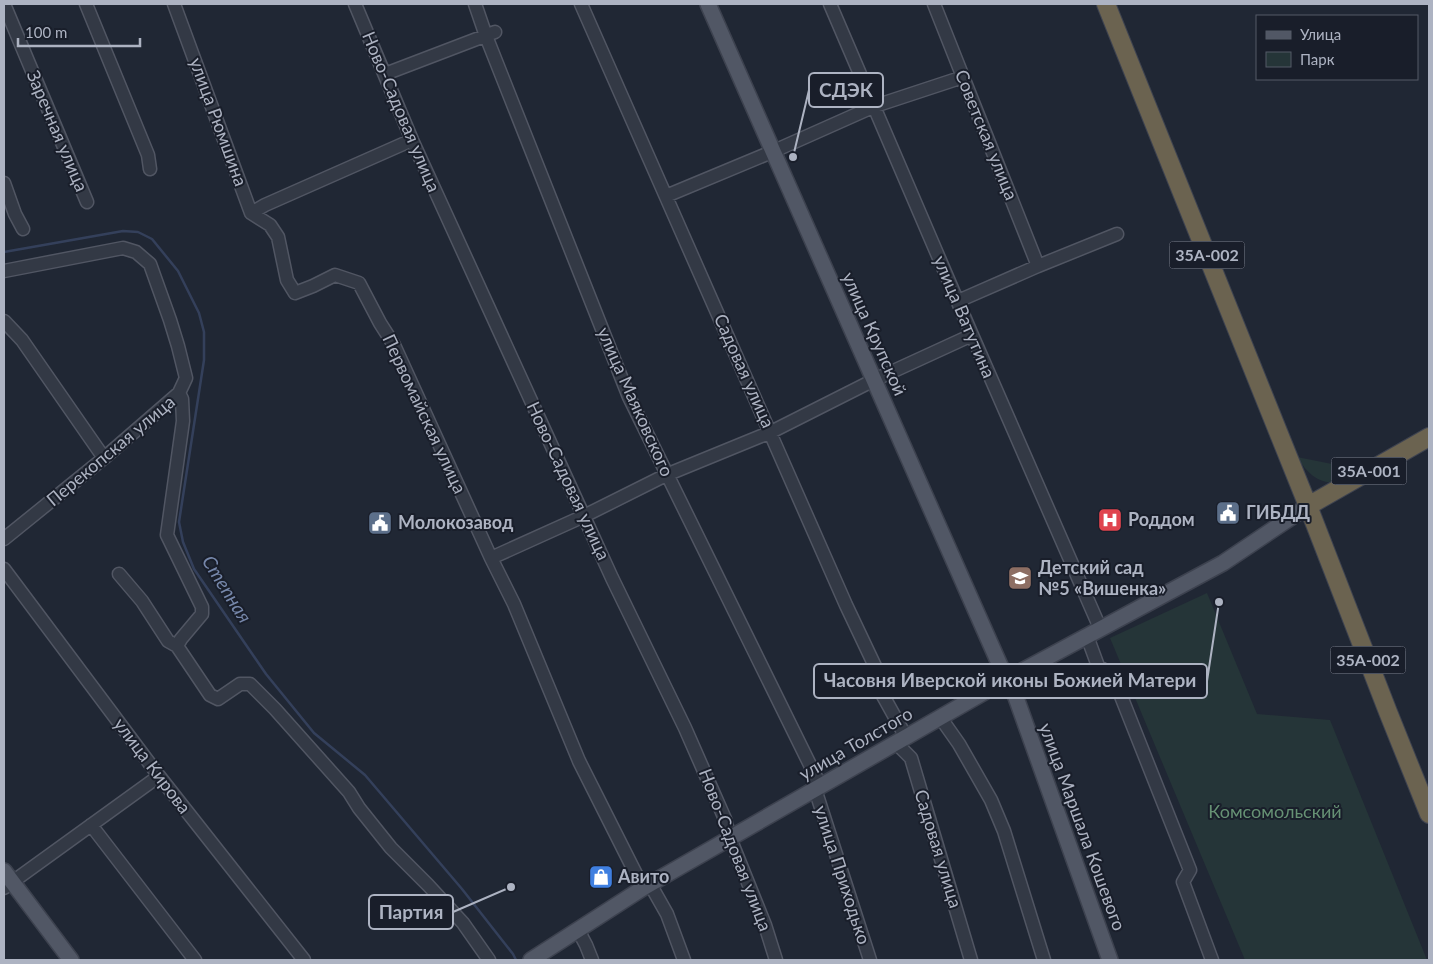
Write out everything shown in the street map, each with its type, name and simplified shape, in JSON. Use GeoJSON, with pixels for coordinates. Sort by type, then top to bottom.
{"type":"FeatureCollection","features":[{"type":"Feature","properties":{"kind":"highway","name":"35А-002"},"geometry":{"type":"LineString","coordinates":[[1106,4],[1308,506],[1388,712],[1423,782],[1429,814]]}},
{"type":"Feature","properties":{"kind":"highway","name":"35А-001"},"geometry":{"type":"LineString","coordinates":[[1308,506],[1429,437]]}},
{"type":"Feature","properties":{"kind":"main road","name":"улица Крупской"},"geometry":{"type":"LineString","coordinates":[[708,4],[1008,678]]}},
{"type":"Feature","properties":{"kind":"main road","name":"улица Толстого"},"geometry":{"type":"LineString","coordinates":[[532,960],[646,886],[1008,678],[1223,563],[1308,506]]}},
{"type":"Feature","properties":{"kind":"main road","name":"улица Маршала Кошевого"},"geometry":{"type":"LineString","coordinates":[[1008,678],[1110,960]]}},
{"type":"Feature","properties":{"kind":"main road"},"geometry":{"type":"LineString","coordinates":[[7,880],[71,960]]}},
{"type":"Feature","properties":{"kind":"street"},"geometry":{"type":"LineString","coordinates":[[86,4],[148,155],[150,169]]}},
{"type":"Feature","properties":{"kind":"street","name":"улица Рюмшина"},"geometry":{"type":"LineString","coordinates":[[174,4],[251,213]]}},
{"type":"Feature","properties":{"kind":"street","name":"Ново-Садовая улица"},"geometry":{"type":"LineString","coordinates":[[355,4],[412,140],[612,578],[689,737],[725,818],[730,838],[765,925],[776,960]]}},
{"type":"Feature","properties":{"kind":"street","name":"улица Маяковского"},"geometry":{"type":"LineString","coordinates":[[475,4],[491,34],[629,397],[817,778],[815,789]]}},
{"type":"Feature","properties":{"kind":"street","name":"Садовая улица"},"geometry":{"type":"LineString","coordinates":[[581,4],[846,605],[882,681],[881,692],[901,740],[911,758],[971,960]]}},
{"type":"Feature","properties":{"kind":"street","name":"улица Ватутина"},"geometry":{"type":"LineString","coordinates":[[830,4],[972,335],[1094,632],[1098,666],[1112,676],[1190,870],[1184,882],[1212,960]]}},
{"type":"Feature","properties":{"kind":"street","name":"Советская улица"},"geometry":{"type":"LineString","coordinates":[[934,4],[1038,266]]}},
{"type":"Feature","properties":{"kind":"street","name":"Заречная улица"},"geometry":{"type":"LineString","coordinates":[[7,6],[87,202]]}},
{"type":"Feature","properties":{"kind":"street"},"geometry":{"type":"LineString","coordinates":[[385,74],[491,34]]}},
{"type":"Feature","properties":{"kind":"street"},"geometry":{"type":"LineString","coordinates":[[666,196],[774,151],[874,106],[963,77]]}},
{"type":"Feature","properties":{"kind":"street"},"geometry":{"type":"LineString","coordinates":[[251,213],[265,205],[412,140]]}},
{"type":"Feature","properties":{"kind":"street"},"geometry":{"type":"LineString","coordinates":[[4,183],[15,214],[23,228]]}},
{"type":"Feature","properties":{"kind":"street","name":"Первомайская улица"},"geometry":{"type":"LineString","coordinates":[[251,213],[270,225],[278,237],[287,280],[295,293],[335,275],[359,284],[394,345],[491,558],[514,604],[579,761],[646,886],[667,914],[684,960]]}},
{"type":"Feature","properties":{"kind":"street"},"geometry":{"type":"LineString","coordinates":[[958,302],[1038,266],[1117,234]]}},
{"type":"Feature","properties":{"kind":"street","name":"Перекопская улица"},"geometry":{"type":"LineString","coordinates":[[4,271],[122,248],[136,252],[150,264],[178,346],[186,378],[179,393],[104,458],[4,539]]}},
{"type":"Feature","properties":{"kind":"street"},"geometry":{"type":"LineString","coordinates":[[4,321],[22,340],[104,458]]}},
{"type":"Feature","properties":{"kind":"street"},"geometry":{"type":"LineString","coordinates":[[491,558],[584,516],[666,475],[771,432],[874,380],[972,335]]}},
{"type":"Feature","properties":{"kind":"street"},"geometry":{"type":"LineString","coordinates":[[177,646],[202,614],[202,607],[167,534],[183,421],[182,399],[179,393]]}},
{"type":"Feature","properties":{"kind":"street","name":"улица Кирова"},"geometry":{"type":"LineString","coordinates":[[4,569],[159,776],[304,960]]}},
{"type":"Feature","properties":{"kind":"street"},"geometry":{"type":"LineString","coordinates":[[119,574],[142,601],[168,641],[177,646],[210,696],[218,699],[240,684],[250,684],[275,709],[349,792],[359,808],[391,848],[463,923],[489,960]]}},
{"type":"Feature","properties":{"kind":"street"},"geometry":{"type":"LineString","coordinates":[[940,717],[959,744],[991,800],[1004,831],[1044,960]]}},
{"type":"Feature","properties":{"kind":"street"},"geometry":{"type":"LineString","coordinates":[[7,880],[91,825],[159,776]]}},
{"type":"Feature","properties":{"kind":"street","name":"улица Приходько"},"geometry":{"type":"LineString","coordinates":[[815,789],[870,960]]}},
{"type":"Feature","properties":{"kind":"street"},"geometry":{"type":"LineString","coordinates":[[91,825],[194,960]]}},
{"type":"Feature","properties":{"kind":"street"},"geometry":{"type":"LineString","coordinates":[[578,930],[592,960]]}},
{"type":"Feature","properties":{"kind":"green space"},"geometry":{"type":"Polygon","coordinates":[[[1297,457],[1362,470],[1339,481],[1323,481],[1313,476],[1297,457]]]}},
{"type":"Feature","properties":{"kind":"green space","name":"Комсомольский"},"geometry":{"type":"Polygon","coordinates":[[[1207,593],[1257,714],[1330,720],[1427,960],[1245,960],[1110,638],[1207,593]]]}},
{"type":"Feature","properties":{"kind":"waterway","name":"Степная"},"geometry":{"type":"LineString","coordinates":[[4,252],[123,231],[138,232],[152,239],[178,271],[199,313],[204,332],[204,360],[179,522],[183,542],[194,569],[266,674],[314,733],[365,775],[462,889],[516,960]]}},
{"type":"Feature","properties":{"kind":"place","name":"СДЭК"},"geometry":{"type":"Point","coordinates":[793,157]}},
{"type":"Feature","properties":{"kind":"place","name":"ГИБДД"},"geometry":{"type":"Point","coordinates":[1228,513]}},
{"type":"Feature","properties":{"kind":"place","name":"Роддом"},"geometry":{"type":"Point","coordinates":[1110,520]}},
{"type":"Feature","properties":{"kind":"place","name":"Молокозавод"},"geometry":{"type":"Point","coordinates":[380,523]}},
{"type":"Feature","properties":{"kind":"place","name":"Детский сад №5 «Вишенка»"},"geometry":{"type":"Point","coordinates":[1020,578]}},
{"type":"Feature","properties":{"kind":"place","name":"Часовня Иверской иконы Божией Матери"},"geometry":{"type":"Point","coordinates":[1219,602]}},
{"type":"Feature","properties":{"kind":"place","name":"Авито"},"geometry":{"type":"Point","coordinates":[601,877]}},
{"type":"Feature","properties":{"kind":"place","name":"Партия"},"geometry":{"type":"Point","coordinates":[511,887]}}]}
